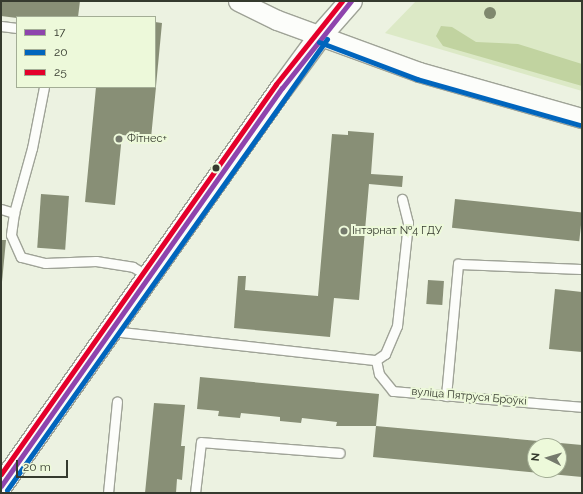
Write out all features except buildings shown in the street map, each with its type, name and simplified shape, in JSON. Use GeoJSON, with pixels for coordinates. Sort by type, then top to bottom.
{"type":"FeatureCollection","features":[{"type":"Feature","properties":{"kind":"main road"},"geometry":{"type":"LineString","coordinates":[[1,486],[111,331],[148,276],[321,34],[351,1]]}},
{"type":"Feature","properties":{"kind":"street"},"geometry":{"type":"LineString","coordinates":[[238,1],[277,20],[321,34],[420,72],[582,118]]}},
{"type":"Feature","properties":{"kind":"lane"},"geometry":{"type":"LineString","coordinates":[[1,26],[16,28]]}},
{"type":"Feature","properties":{"kind":"lane"},"geometry":{"type":"LineString","coordinates":[[44,88],[32,148],[14,213],[11,235],[21,258],[45,263],[96,261],[133,267],[148,276]]}},
{"type":"Feature","properties":{"kind":"lane"},"geometry":{"type":"LineString","coordinates":[[111,331],[376,360],[385,354],[397,326],[408,224],[402,199]]}},
{"type":"Feature","properties":{"kind":"lane"},"geometry":{"type":"LineString","coordinates":[[1,209],[14,213]]}},
{"type":"Feature","properties":{"kind":"lane"},"geometry":{"type":"LineString","coordinates":[[446,396],[458,264],[582,269]]}},
{"type":"Feature","properties":{"kind":"lane","name":"вуліца Пятруся Броўкі"},"geometry":{"type":"LineString","coordinates":[[376,360],[379,374],[393,391],[582,407]]}},
{"type":"Feature","properties":{"kind":"lane"},"geometry":{"type":"LineString","coordinates":[[108,493],[118,401]]}},
{"type":"Feature","properties":{"kind":"lane"},"geometry":{"type":"LineString","coordinates":[[195,493],[200,442],[340,453]]}},
{"type":"Feature","properties":{"kind":"green space"},"geometry":{"type":"Polygon","coordinates":[[[416,1],[582,1],[582,91],[385,33],[416,1]]]}},
{"type":"Feature","properties":{"kind":"green space"},"geometry":{"type":"Polygon","coordinates":[[[441,26],[452,27],[476,42],[518,44],[582,64],[582,86],[443,46],[436,36],[441,26]]]}},
{"type":"Feature","properties":{"kind":"transit line","name":"25"},"geometry":{"type":"LineString","coordinates":[[1,474],[276,84],[342,1]]}},
{"type":"Feature","properties":{"kind":"transit line","name":"17"},"geometry":{"type":"LineString","coordinates":[[1,486],[282,88],[351,1]]}},
{"type":"Feature","properties":{"kind":"transit line","name":"20"},"geometry":{"type":"LineString","coordinates":[[7,490],[327,39]]}},
{"type":"Feature","properties":{"kind":"transit line","name":"20"},"geometry":{"type":"LineString","coordinates":[[319,42],[417,79],[580,125]]}},
{"type":"Feature","properties":{"kind":"place","name":"Фітнес+"},"geometry":{"type":"Point","coordinates":[119,139]}},
{"type":"Feature","properties":{"kind":"place","name":"Інтэрнат №4 ГДУ"},"geometry":{"type":"Point","coordinates":[344,231]}}]}
